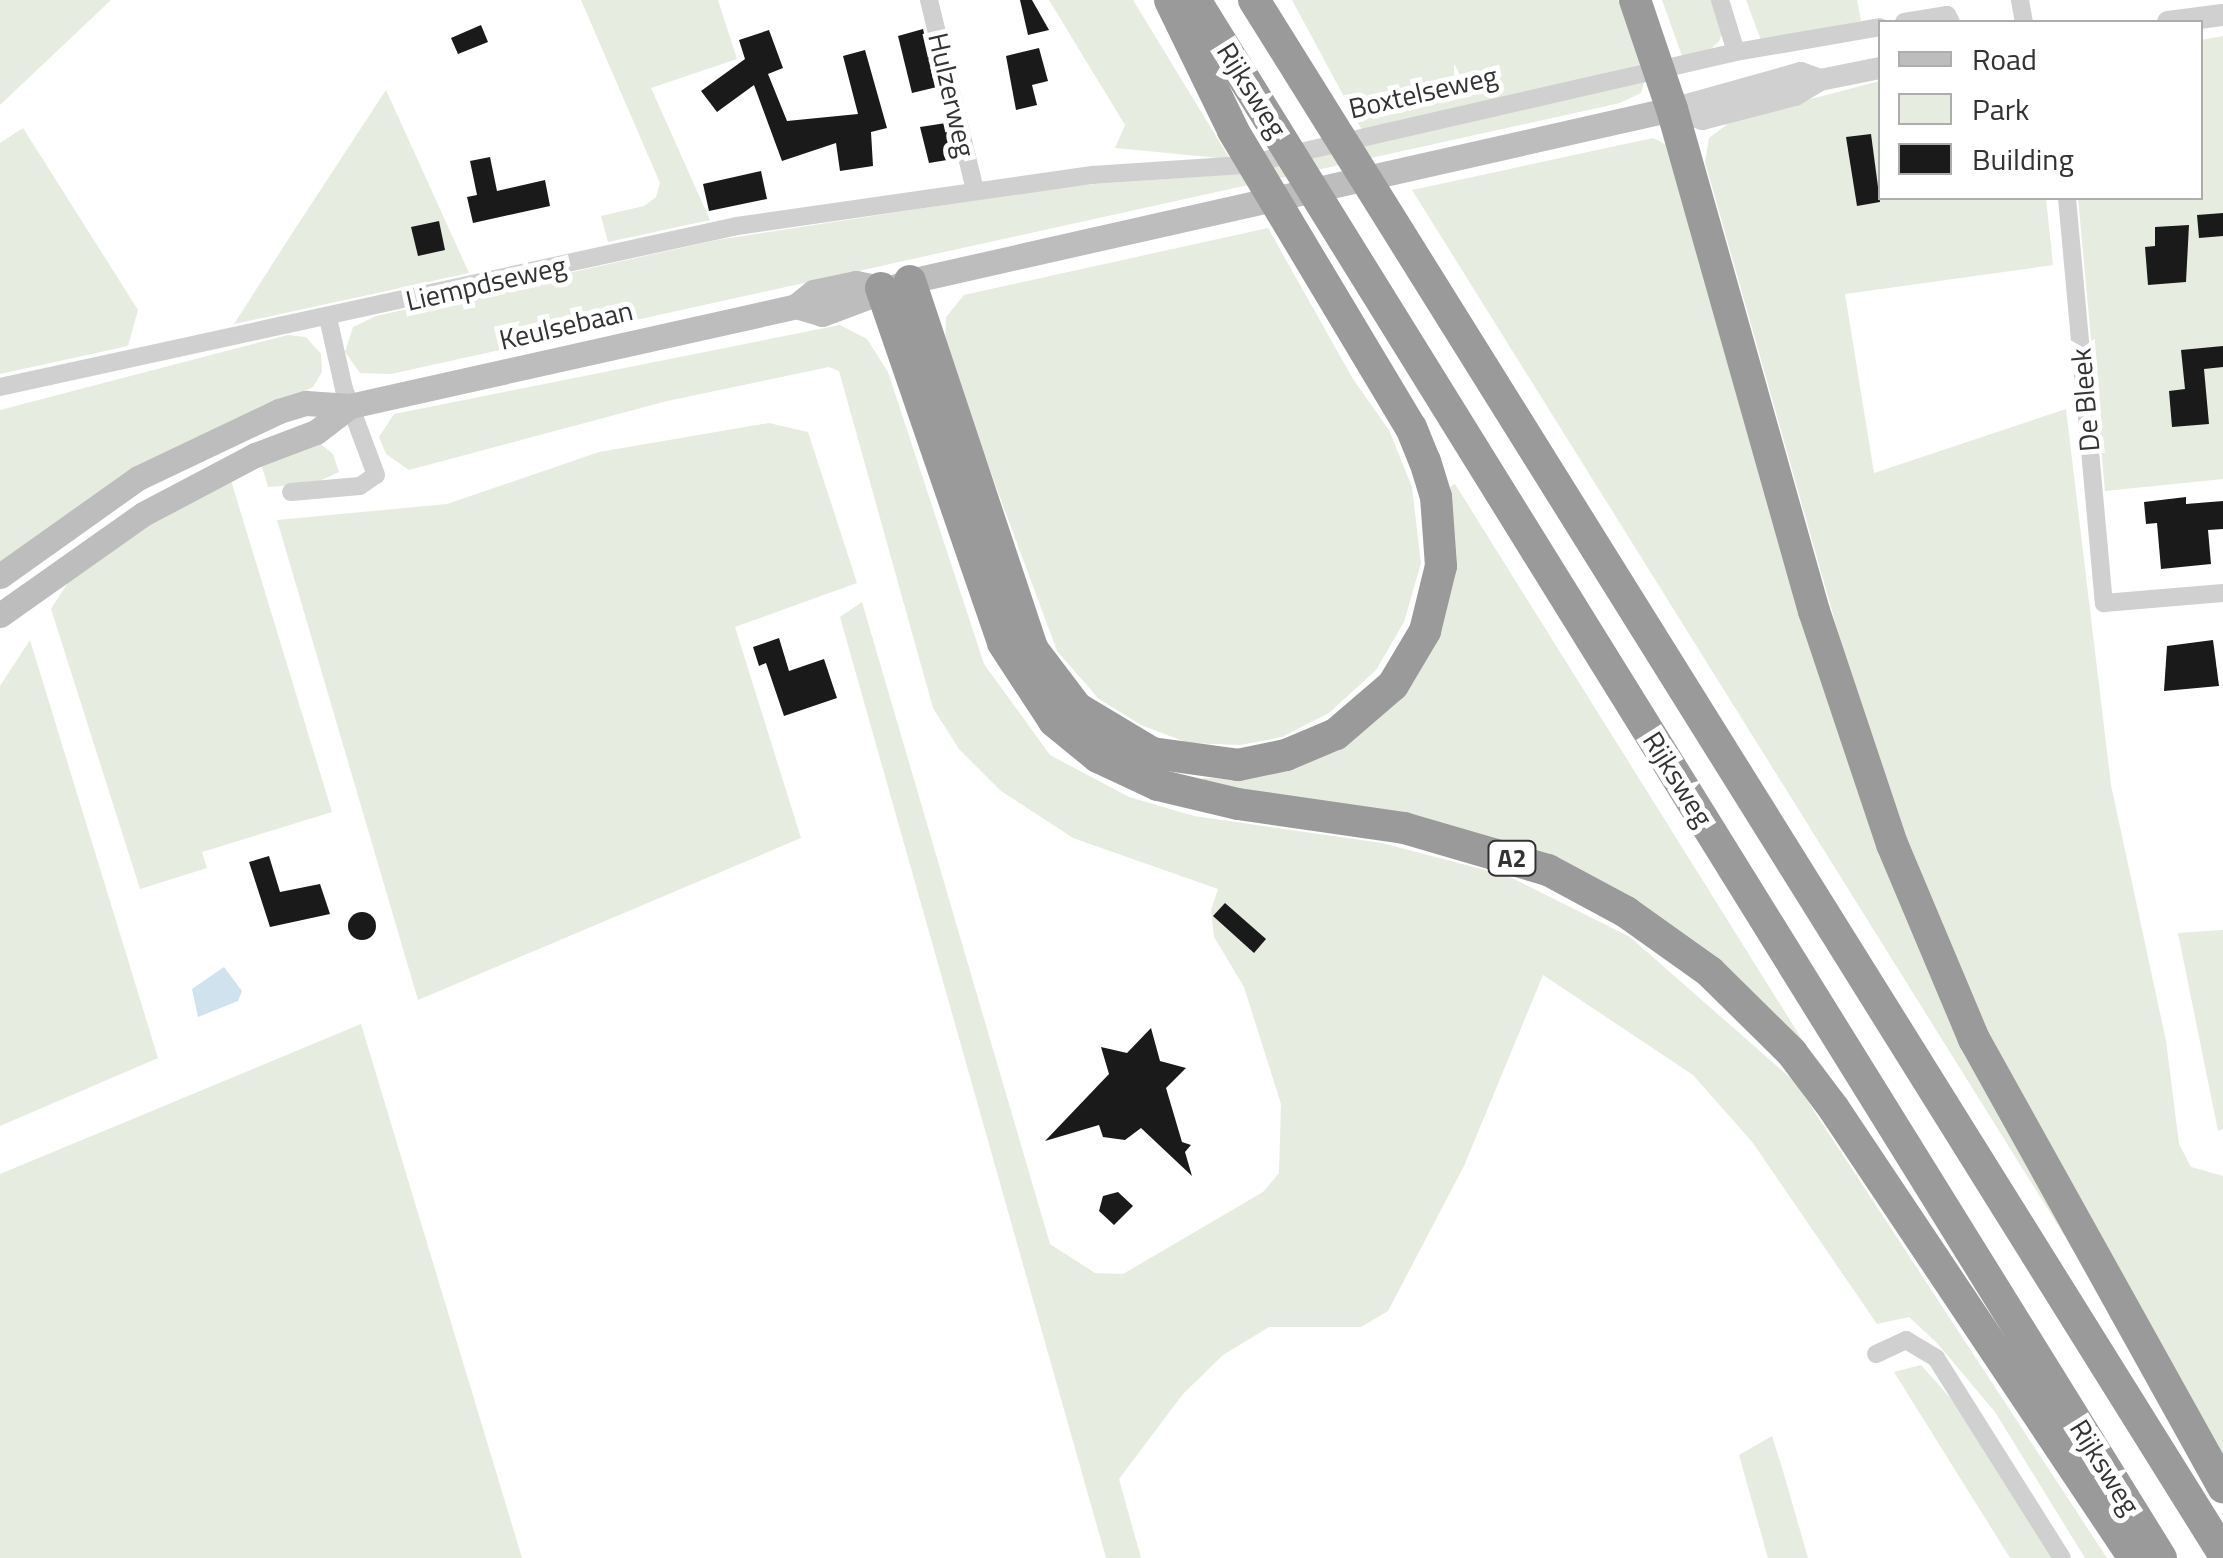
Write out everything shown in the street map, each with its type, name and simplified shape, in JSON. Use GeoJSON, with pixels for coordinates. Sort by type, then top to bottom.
{"type":"FeatureCollection","features":[{"type":"Feature","properties":{"kind":"highway"},"geometry":{"type":"LineString","coordinates":[[896,284],[1043,668],[1077,708],[1129,743],[1176,760],[1238,764],[1311,746],[1366,712],[1411,660],[1441,566],[1436,497],[1411,428],[1233,130],[1170,0]]}},
{"type":"Feature","properties":{"kind":"highway","name":"Rijksweg"},"geometry":{"type":"LineString","coordinates":[[1196,0],[2161,1558]]}},
{"type":"Feature","properties":{"kind":"highway","name":"Rijksweg"},"geometry":{"type":"LineString","coordinates":[[1254,0],[2223,1553]]}},
{"type":"Feature","properties":{"kind":"highway"},"geometry":{"type":"LineString","coordinates":[[1635,0],[1672,108],[1814,611],[1892,844],[1974,1040],[2223,1487]]}},
{"type":"Feature","properties":{"kind":"highway","name":"A2"},"geometry":{"type":"LineString","coordinates":[[896,284],[1003,643],[1054,722],[1098,756],[1158,785],[1238,804],[1404,828],[1548,870],[1626,912],[1710,972],[1781,1041],[1834,1109],[2134,1558]]}},
{"type":"Feature","properties":{"kind":"main road"},"geometry":{"type":"LineString","coordinates":[[896,284],[1672,108]]}},
{"type":"Feature","properties":{"kind":"main road","name":"Keulsebaan"},"geometry":{"type":"LineString","coordinates":[[0,576],[97,504],[192,448],[306,403],[350,406],[796,306],[813,292],[856,283],[896,284]]}},
{"type":"Feature","properties":{"kind":"main road","name":"Keulsebaan"},"geometry":{"type":"LineString","coordinates":[[0,615],[143,514],[255,455],[316,432],[350,406]]}},
{"type":"Feature","properties":{"kind":"street","name":"Hulzerweg"},"geometry":{"type":"LineString","coordinates":[[929,0],[974,190]]}},
{"type":"Feature","properties":{"kind":"street"},"geometry":{"type":"LineString","coordinates":[[1720,0],[1736,52]]}},
{"type":"Feature","properties":{"kind":"street"},"geometry":{"type":"LineString","coordinates":[[1916,20],[1947,15],[1950,20]]}},
{"type":"Feature","properties":{"kind":"street"},"geometry":{"type":"LineString","coordinates":[[2184,20],[2223,15]]}},
{"type":"Feature","properties":{"kind":"street","name":"Boxtelseweg"},"geometry":{"type":"LineString","coordinates":[[974,190],[1244,165],[1736,52],[1878,26]]}},
{"type":"Feature","properties":{"kind":"street"},"geometry":{"type":"LineString","coordinates":[[1672,108],[1801,72],[1820,80],[1878,68]]}},
{"type":"Feature","properties":{"kind":"street","name":"Liempdseweg"},"geometry":{"type":"LineString","coordinates":[[0,388],[737,226],[974,190]]}},
{"type":"Feature","properties":{"kind":"street","name":"De Bleek"},"geometry":{"type":"LineString","coordinates":[[2067,200],[2104,603],[2223,593]]}},
{"type":"Feature","properties":{"kind":"street"},"geometry":{"type":"LineString","coordinates":[[291,492],[360,486],[376,475],[350,406],[328,318]]}},
{"type":"Feature","properties":{"kind":"street"},"geometry":{"type":"LineString","coordinates":[[1876,1354],[1906,1340],[1936,1358],[2062,1558]]}},
{"type":"Feature","properties":{"kind":"green space"},"geometry":{"type":"Polygon","coordinates":[[[0,0],[111,0],[0,105],[0,0]]]}},
{"type":"Feature","properties":{"kind":"green space"},"geometry":{"type":"Polygon","coordinates":[[[581,0],[718,0],[737,59],[651,88],[710,220],[608,242],[601,216],[644,206],[656,197],[660,183],[581,0]]]}},
{"type":"Feature","properties":{"kind":"green space"},"geometry":{"type":"Polygon","coordinates":[[[1049,0],[1133,0],[1230,159],[1115,148],[1125,125],[1049,0]]]}},
{"type":"Feature","properties":{"kind":"green space"},"geometry":{"type":"Polygon","coordinates":[[[1292,0],[1618,0],[1642,64],[1363,132],[1292,0]]]}},
{"type":"Feature","properties":{"kind":"green space"},"geometry":{"type":"Polygon","coordinates":[[[1662,0],[1717,0],[1724,30],[1719,41],[1710,50],[1682,56],[1662,0]]]}},
{"type":"Feature","properties":{"kind":"green space"},"geometry":{"type":"Polygon","coordinates":[[[1746,0],[1857,0],[1861,21],[1761,40],[1746,0]]]}},
{"type":"Feature","properties":{"kind":"green space"},"geometry":{"type":"Polygon","coordinates":[[[2223,36],[2223,479],[2105,491],[2078,200],[2203,200],[2203,40],[2223,36]]]}},
{"type":"Feature","properties":{"kind":"green space"},"geometry":{"type":"Polygon","coordinates":[[[1644,82],[1641,93],[1620,103],[391,374],[360,373],[345,352],[353,327],[376,316],[717,240],[1068,186],[1238,174],[1644,82]]]}},
{"type":"Feature","properties":{"kind":"green space"},"geometry":{"type":"Polygon","coordinates":[[[1878,82],[1878,200],[2046,200],[2053,265],[1845,294],[1874,473],[2066,409],[2111,785],[2166,1041],[2179,1144],[2191,1167],[2223,1176],[2223,1504],[2050,1178],[1883,791],[1705,162],[1709,138],[1734,119],[1878,82]]]}},
{"type":"Feature","properties":{"kind":"green space"},"geometry":{"type":"Polygon","coordinates":[[[386,90],[469,273],[234,324],[291,235],[386,90]]]}},
{"type":"Feature","properties":{"kind":"green space"},"geometry":{"type":"Polygon","coordinates":[[[23,128],[138,310],[128,346],[0,374],[0,143],[23,128]]]}},
{"type":"Feature","properties":{"kind":"green space"},"geometry":{"type":"Polygon","coordinates":[[[1653,138],[1665,144],[1790,561],[2079,1259],[1412,190],[1653,138]]]}},
{"type":"Feature","properties":{"kind":"green space"},"geometry":{"type":"Polygon","coordinates":[[[1268,228],[1353,379],[1389,430],[1412,487],[1421,563],[1404,622],[1376,670],[1329,713],[1282,737],[1240,745],[1188,743],[1141,725],[1099,699],[1057,651],[945,349],[946,317],[964,295],[1268,228]]]}},
{"type":"Feature","properties":{"kind":"green space"},"geometry":{"type":"Polygon","coordinates":[[[840,325],[867,339],[888,372],[984,664],[1050,755],[1129,797],[1194,816],[1382,843],[1508,876],[1630,937],[1795,1082],[2107,1558],[2085,1558],[1995,1412],[1937,1343],[1909,1317],[1877,1324],[1753,1143],[1693,1075],[1543,975],[1464,1166],[1388,1311],[1361,1327],[1269,1327],[1223,1355],[1183,1394],[1119,1479],[1141,1558],[1106,1558],[840,617],[862,602],[1050,1244],[1095,1273],[1123,1274],[1263,1192],[1279,1173],[1281,1104],[1244,987],[1214,937],[1211,910],[1218,889],[1073,838],[1001,791],[959,749],[933,708],[839,371],[829,367],[667,401],[409,470],[386,454],[379,437],[394,414],[840,325]]]}},
{"type":"Feature","properties":{"kind":"green space"},"geometry":{"type":"Polygon","coordinates":[[[288,335],[306,337],[321,354],[322,372],[313,387],[167,452],[0,565],[0,410],[288,335]]]}},
{"type":"Feature","properties":{"kind":"green space"},"geometry":{"type":"Polygon","coordinates":[[[769,423],[808,432],[857,583],[735,627],[801,838],[418,1000],[277,520],[447,504],[599,452],[769,423]]]}},
{"type":"Feature","properties":{"kind":"green space"},"geometry":{"type":"Polygon","coordinates":[[[316,440],[333,454],[339,472],[315,483],[268,487],[260,460],[316,440]]]}},
{"type":"Feature","properties":{"kind":"green space"},"geometry":{"type":"Polygon","coordinates":[[[229,474],[332,812],[202,852],[207,868],[140,889],[51,609],[82,561],[229,474]]]}},
{"type":"Feature","properties":{"kind":"green space"},"geometry":{"type":"Polygon","coordinates":[[[1455,484],[1803,1041],[1592,884],[1199,786],[1203,778],[1243,779],[1346,742],[1405,693],[1445,490],[1455,484]]]}},
{"type":"Feature","properties":{"kind":"green space"},"geometry":{"type":"Polygon","coordinates":[[[30,640],[158,1058],[0,1126],[0,686],[30,640]]]}},
{"type":"Feature","properties":{"kind":"green space"},"geometry":{"type":"Polygon","coordinates":[[[2223,930],[2223,1129],[2218,1131],[2178,933],[2223,930]]]}},
{"type":"Feature","properties":{"kind":"green space"},"geometry":{"type":"Polygon","coordinates":[[[361,1024],[522,1558],[0,1558],[0,1174],[361,1024]]]}},
{"type":"Feature","properties":{"kind":"green space"},"geometry":{"type":"Polygon","coordinates":[[[1921,1365],[1969,1419],[2055,1558],[2010,1558],[1894,1372],[1921,1365]]]}},
{"type":"Feature","properties":{"kind":"green space"},"geometry":{"type":"Polygon","coordinates":[[[1772,1436],[1808,1558],[1768,1558],[1739,1455],[1772,1436]]]}},
{"type":"Feature","properties":{"kind":"water"},"geometry":{"type":"Polygon","coordinates":[[[224,967],[242,991],[238,1001],[198,1017],[192,989],[224,967]]]}},
{"type":"Feature","properties":{"kind":"building"},"geometry":{"type":"Polygon","coordinates":[[[1020,0],[1032,0],[1049,30],[1028,35],[1020,0]]]}},
{"type":"Feature","properties":{"kind":"building"},"geometry":{"type":"Polygon","coordinates":[[[481,25],[488,42],[458,54],[451,38],[481,25]]]}},
{"type":"Feature","properties":{"kind":"building"},"geometry":{"type":"Polygon","coordinates":[[[923,29],[937,87],[912,93],[898,36],[923,29]]]}},
{"type":"Feature","properties":{"kind":"building"},"geometry":{"type":"Polygon","coordinates":[[[769,30],[783,68],[768,74],[787,121],[858,114],[843,56],[865,50],[887,128],[871,132],[873,166],[840,171],[836,143],[782,161],[754,85],[717,112],[701,91],[745,59],[739,40],[769,30]]]}},
{"type":"Feature","properties":{"kind":"building"},"geometry":{"type":"Polygon","coordinates":[[[1039,48],[1048,81],[1032,85],[1037,105],[1016,110],[1006,56],[1039,48]]]}},
{"type":"Feature","properties":{"kind":"building"},"geometry":{"type":"Polygon","coordinates":[[[946,123],[953,159],[929,163],[920,127],[946,123]]]}},
{"type":"Feature","properties":{"kind":"building"},"geometry":{"type":"Polygon","coordinates":[[[1871,134],[1880,202],[1857,206],[1846,137],[1871,134]]]}},
{"type":"Feature","properties":{"kind":"building"},"geometry":{"type":"Polygon","coordinates":[[[490,157],[497,191],[545,180],[550,206],[473,223],[467,197],[477,195],[470,161],[490,157]]]}},
{"type":"Feature","properties":{"kind":"building"},"geometry":{"type":"Polygon","coordinates":[[[761,171],[767,199],[709,211],[703,184],[761,171]]]}},
{"type":"Feature","properties":{"kind":"building"},"geometry":{"type":"Polygon","coordinates":[[[2223,213],[2223,236],[2199,238],[2197,215],[2223,213]]]}},
{"type":"Feature","properties":{"kind":"building"},"geometry":{"type":"Polygon","coordinates":[[[439,221],[445,250],[418,256],[411,227],[439,221]]]}},
{"type":"Feature","properties":{"kind":"building"},"geometry":{"type":"Polygon","coordinates":[[[2189,225],[2186,282],[2148,285],[2145,247],[2155,246],[2155,227],[2189,225]]]}},
{"type":"Feature","properties":{"kind":"building"},"geometry":{"type":"Polygon","coordinates":[[[2223,346],[2223,367],[2204,369],[2209,424],[2172,427],[2169,391],[2185,389],[2181,350],[2223,346]]]}},
{"type":"Feature","properties":{"kind":"building"},"geometry":{"type":"Polygon","coordinates":[[[2186,497],[2186,504],[2223,501],[2223,529],[2208,530],[2211,564],[2161,569],[2157,523],[2146,524],[2144,502],[2186,497]]]}},
{"type":"Feature","properties":{"kind":"building"},"geometry":{"type":"Polygon","coordinates":[[[779,638],[789,671],[824,659],[837,698],[784,716],[766,663],[759,666],[753,647],[779,638]]]}},
{"type":"Feature","properties":{"kind":"building"},"geometry":{"type":"Polygon","coordinates":[[[2213,640],[2219,686],[2164,691],[2167,646],[2213,640]]]}},
{"type":"Feature","properties":{"kind":"building"},"geometry":{"type":"Polygon","coordinates":[[[269,856],[280,892],[320,884],[330,914],[270,927],[249,862],[269,856]]]}},
{"type":"Feature","properties":{"kind":"building"},"geometry":{"type":"Polygon","coordinates":[[[1225,903],[1266,939],[1254,953],[1213,916],[1225,903]]]}},
{"type":"Feature","properties":{"kind":"building"},"geometry":{"type":"Polygon","coordinates":[[[362,912],[372,916],[376,926],[372,936],[362,940],[352,936],[348,926],[352,916],[362,912]]]}},
{"type":"Feature","properties":{"kind":"building"},"geometry":{"type":"Polygon","coordinates":[[[1151,1028],[1160,1061],[1186,1068],[1166,1088],[1182,1142],[1191,1145],[1185,1152],[1192,1176],[1141,1128],[1125,1140],[1103,1137],[1099,1125],[1045,1141],[1109,1074],[1101,1047],[1127,1053],[1151,1028]]]}},
{"type":"Feature","properties":{"kind":"building"},"geometry":{"type":"Polygon","coordinates":[[[1118,1192],[1133,1206],[1114,1225],[1099,1211],[1103,1196],[1118,1192]]]}}]}
